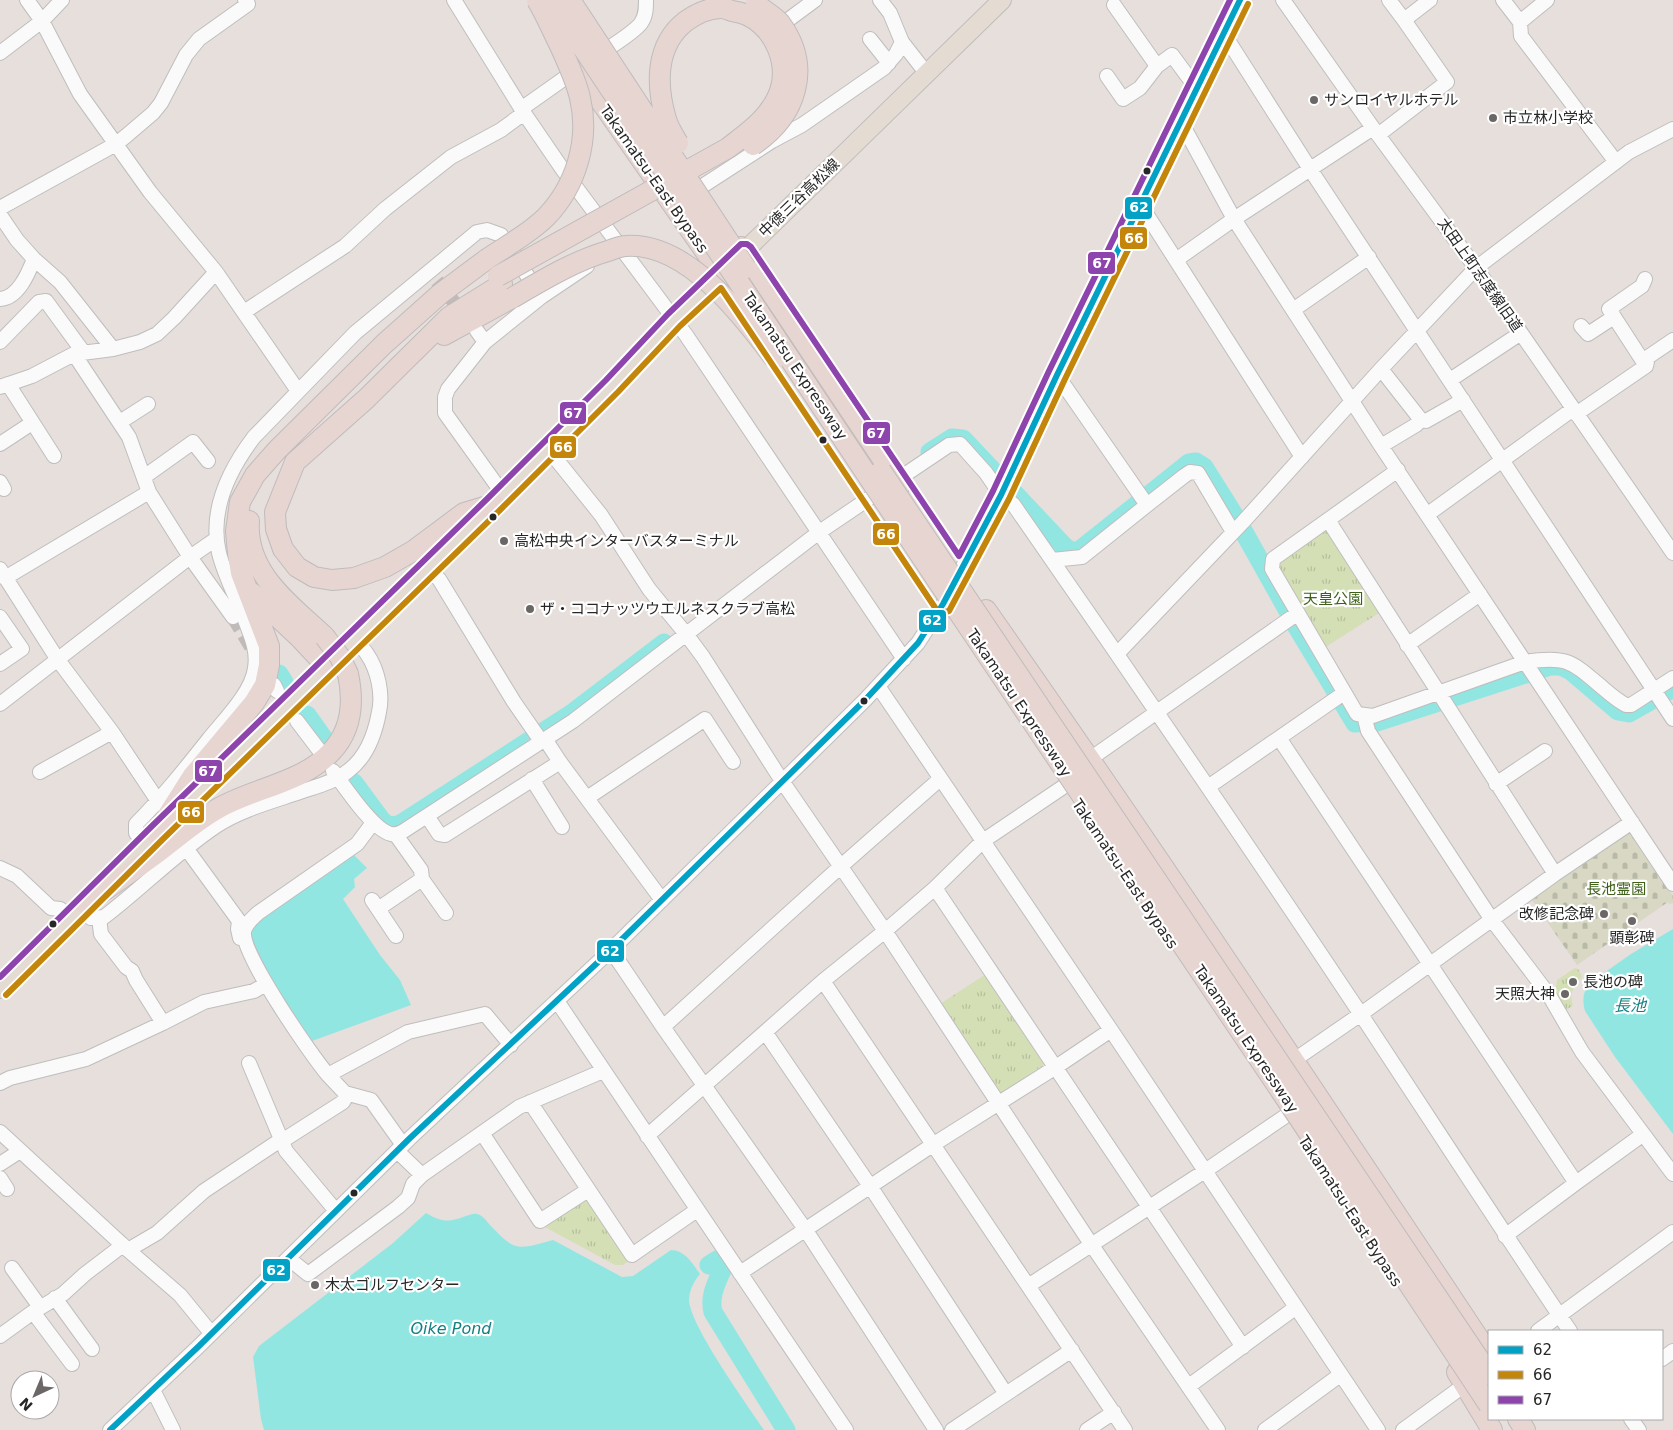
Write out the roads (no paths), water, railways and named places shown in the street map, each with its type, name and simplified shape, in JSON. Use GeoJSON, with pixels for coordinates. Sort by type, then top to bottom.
{"type":"FeatureCollection","features":[{"type":"Feature","properties":{"kind":"highway","name":"Takamatsu-East Bypass"},"geometry":{"type":"LineString","coordinates":[[533,0],[578,69],[722,274],[1264,1080],[1465,1385],[1492,1430]]}},
{"type":"Feature","properties":{"kind":"highway"},"geometry":{"type":"LineString","coordinates":[[151,839],[192,777],[254,703],[265,685],[270,665],[269,646],[261,622],[246,589],[238,554],[236,531],[240,502],[255,475],[277,450],[340,387],[440,294],[487,259],[530,231],[545,218],[558,203],[576,172],[582,137],[580,99],[574,78],[537,0]]}},
{"type":"Feature","properties":{"kind":"highway","name":"Takamatsu Expressway"},"geometry":{"type":"LineString","coordinates":[[551,0],[905,533],[1301,1121],[1488,1403]]}},
{"type":"Feature","properties":{"kind":"highway","name":"Takamatsu Expressway"},"geometry":{"type":"LineString","coordinates":[[570,0],[830,396],[1488,1373]]}},
{"type":"Feature","properties":{"kind":"highway"},"geometry":{"type":"LineString","coordinates":[[577,0],[897,480],[1090,759],[1294,1060],[1488,1352]]}},
{"type":"Feature","properties":{"kind":"highway"},"geometry":{"type":"LineString","coordinates":[[78,911],[219,808],[294,777],[317,764],[331,753],[340,741],[348,727],[352,709],[352,690],[348,674],[340,657],[325,637],[275,589],[262,572],[252,554],[248,535],[250,515],[256,495],[268,476],[295,462],[366,399],[449,318],[735,157],[762,139],[783,118],[795,95],[798,70],[793,45],[779,22],[754,3],[745,0]]}},
{"type":"Feature","properties":{"kind":"highway"},"geometry":{"type":"LineString","coordinates":[[504,286],[728,148],[753,129],[768,113],[778,95],[783,72],[779,48],[767,29],[747,15],[721,8],[703,11],[678,27],[663,53],[659,80],[666,121],[678,144],[681,168]]}},
{"type":"Feature","properties":{"kind":"highway"},"geometry":{"type":"LineString","coordinates":[[404,327],[504,286],[625,246],[645,247],[675,258],[704,278],[750,326],[905,533]]}},
{"type":"Feature","properties":{"kind":"highway"},"geometry":{"type":"LineString","coordinates":[[295,462],[275,512],[276,529],[282,549],[297,567],[314,577],[332,580],[354,578],[385,567],[413,552],[464,513],[499,499]]}},
{"type":"Feature","properties":{"kind":"highway"},"geometry":{"type":"LineString","coordinates":[[246,589],[300,638],[327,667]]}},
{"type":"Feature","properties":{"kind":"main road","name":"中徳三谷高松線"},"geometry":{"type":"LineString","coordinates":[[0,989],[499,499],[612,386],[674,320],[1002,0]]}},
{"type":"Feature","properties":{"kind":"street"},"geometry":{"type":"LineString","coordinates":[[27,0],[42,21],[80,94],[150,192],[216,272],[298,391]]}},
{"type":"Feature","properties":{"kind":"street"},"geometry":{"type":"LineString","coordinates":[[0,52],[42,21],[62,0]]}},
{"type":"Feature","properties":{"kind":"street"},"geometry":{"type":"LineString","coordinates":[[0,208],[116,144],[153,113],[161,103],[186,55],[199,39],[248,4],[245,0]]}},
{"type":"Feature","properties":{"kind":"street"},"geometry":{"type":"LineString","coordinates":[[454,0],[522,111],[563,170],[674,320],[904,659]]}},
{"type":"Feature","properties":{"kind":"street"},"geometry":{"type":"LineString","coordinates":[[244,312],[345,246],[385,209],[451,157],[501,130],[522,111],[578,69],[632,32],[641,23],[646,12],[646,0]]}},
{"type":"Feature","properties":{"kind":"street"},"geometry":{"type":"LineString","coordinates":[[766,0],[773,4],[788,20],[797,34],[803,56],[803,81],[797,106],[784,127],[772,141]]}},
{"type":"Feature","properties":{"kind":"street"},"geometry":{"type":"LineString","coordinates":[[788,20],[815,0]]}},
{"type":"Feature","properties":{"kind":"street"},"geometry":{"type":"LineString","coordinates":[[880,0],[890,13],[902,42],[927,74]]}},
{"type":"Feature","properties":{"kind":"street"},"geometry":{"type":"LineString","coordinates":[[110,1430],[212,1333],[400,1148],[611,950],[782,781],[817,749],[918,643],[943,604],[1004,488],[1240,0]]}},
{"type":"Feature","properties":{"kind":"street","name":"太田上町志度線旧道"},"geometry":{"type":"LineString","coordinates":[[1283,0],[1476,268],[1673,553]]}},
{"type":"Feature","properties":{"kind":"street"},"geometry":{"type":"LineString","coordinates":[[1176,260],[1310,169],[1376,131],[1447,82],[1389,0]]}},
{"type":"Feature","properties":{"kind":"street"},"geometry":{"type":"LineString","coordinates":[[1404,20],[1430,0]]}},
{"type":"Feature","properties":{"kind":"street"},"geometry":{"type":"LineString","coordinates":[[1503,0],[1520,22],[1521,36],[1616,162]]}},
{"type":"Feature","properties":{"kind":"street"},"geometry":{"type":"LineString","coordinates":[[1520,22],[1547,0]]}},
{"type":"Feature","properties":{"kind":"street"},"geometry":{"type":"LineString","coordinates":[[1114,5],[1157,66]]}},
{"type":"Feature","properties":{"kind":"street"},"geometry":{"type":"LineString","coordinates":[[1224,34],[1310,169],[1464,400],[1673,720]]}},
{"type":"Feature","properties":{"kind":"street"},"geometry":{"type":"LineString","coordinates":[[870,39],[888,63]]}},
{"type":"Feature","properties":{"kind":"street"},"geometry":{"type":"LineString","coordinates":[[700,187],[772,141],[802,125],[884,68],[902,42]]}},
{"type":"Feature","properties":{"kind":"street"},"geometry":{"type":"LineString","coordinates":[[1107,76],[1123,99],[1140,88],[1157,66],[1172,55],[1197,89]]}},
{"type":"Feature","properties":{"kind":"street"},"geometry":{"type":"LineString","coordinates":[[1181,122],[1234,219],[1382,446],[1673,884]]}},
{"type":"Feature","properties":{"kind":"street"},"geometry":{"type":"LineString","coordinates":[[1117,654],[1476,268],[1616,162],[1636,148],[1673,129]]}},
{"type":"Feature","properties":{"kind":"street"},"geometry":{"type":"LineString","coordinates":[[1140,204],[1302,457]]}},
{"type":"Feature","properties":{"kind":"street"},"geometry":{"type":"LineString","coordinates":[[0,216],[34,259],[60,282],[113,349]]}},
{"type":"Feature","properties":{"kind":"street"},"geometry":{"type":"LineString","coordinates":[[151,839],[136,833],[136,824],[159,803],[239,701],[247,689],[256,668],[254,643],[227,578],[216,539],[216,523],[227,479],[254,437],[355,333],[434,276],[477,232],[488,230],[501,235],[541,297]]}},
{"type":"Feature","properties":{"kind":"street"},"geometry":{"type":"LineString","coordinates":[[499,499],[445,413],[445,397],[448,389],[481,336],[618,244]]}},
{"type":"Feature","properties":{"kind":"street"},"geometry":{"type":"LineString","coordinates":[[1293,310],[1369,258]]}},
{"type":"Feature","properties":{"kind":"street"},"geometry":{"type":"LineString","coordinates":[[0,299],[6,298],[19,287],[29,272],[34,259]]}},
{"type":"Feature","properties":{"kind":"street"},"geometry":{"type":"LineString","coordinates":[[54,456],[32,422],[4,385],[32,376],[79,353],[113,349],[140,342],[157,334],[216,272]]}},
{"type":"Feature","properties":{"kind":"street"},"geometry":{"type":"LineString","coordinates":[[1645,279],[1642,286],[1609,309],[1646,366]]}},
{"type":"Feature","properties":{"kind":"street"},"geometry":{"type":"LineString","coordinates":[[0,342],[39,302],[46,301],[130,437],[149,492],[190,557],[234,617]]}},
{"type":"Feature","properties":{"kind":"street"},"geometry":{"type":"LineString","coordinates":[[1582,326],[1588,334],[1614,317]]}},
{"type":"Feature","properties":{"kind":"street"},"geometry":{"type":"LineString","coordinates":[[1450,380],[1520,333]]}},
{"type":"Feature","properties":{"kind":"street"},"geometry":{"type":"LineString","coordinates":[[1428,514],[1502,460],[1646,366],[1648,357],[1673,340]]}},
{"type":"Feature","properties":{"kind":"street"},"geometry":{"type":"LineString","coordinates":[[1381,369],[1421,420],[1426,421],[1464,400]]}},
{"type":"Feature","properties":{"kind":"street"},"geometry":{"type":"LineString","coordinates":[[1057,375],[1144,502]]}},
{"type":"Feature","properties":{"kind":"street"},"geometry":{"type":"LineString","coordinates":[[120,422],[148,404]]}},
{"type":"Feature","properties":{"kind":"street"},"geometry":{"type":"LineString","coordinates":[[1382,446],[1421,420]]}},
{"type":"Feature","properties":{"kind":"street"},"geometry":{"type":"LineString","coordinates":[[0,444],[32,422]]}},
{"type":"Feature","properties":{"kind":"street"},"geometry":{"type":"LineString","coordinates":[[144,477],[193,442],[208,461]]}},
{"type":"Feature","properties":{"kind":"street"},"geometry":{"type":"LineString","coordinates":[[897,480],[949,445],[960,444],[986,473],[1004,488],[1013,504],[1157,712],[1361,1014],[1505,1236],[1569,1330]]}},
{"type":"Feature","properties":{"kind":"street"},"geometry":{"type":"LineString","coordinates":[[548,449],[601,515],[649,589],[683,631],[745,721],[782,781],[885,931],[1091,1244],[1218,1430]]}},
{"type":"Feature","properties":{"kind":"street"},"geometry":{"type":"LineString","coordinates":[[1398,470],[1273,559],[1272,569],[1293,615],[1340,696],[1366,722],[1492,920],[1549,995],[1582,1052],[1642,1135],[1673,1174]]}},
{"type":"Feature","properties":{"kind":"street"},"geometry":{"type":"LineString","coordinates":[[1052,560],[1082,557],[1144,502],[1190,472],[1198,473],[1237,527]]}},
{"type":"Feature","properties":{"kind":"street"},"geometry":{"type":"LineString","coordinates":[[149,492],[3,573],[55,655],[112,732],[159,803]]}},
{"type":"Feature","properties":{"kind":"street"},"geometry":{"type":"LineString","coordinates":[[396,834],[427,816],[540,738],[573,721],[683,631],[816,530],[871,496]]}},
{"type":"Feature","properties":{"kind":"street"},"geometry":{"type":"LineString","coordinates":[[1328,520],[1406,645],[1555,874]]}},
{"type":"Feature","properties":{"kind":"street"},"geometry":{"type":"LineString","coordinates":[[0,704],[55,655],[216,539]]}},
{"type":"Feature","properties":{"kind":"street"},"geometry":{"type":"LineString","coordinates":[[426,570],[439,579],[514,702],[662,900]]}},
{"type":"Feature","properties":{"kind":"street"},"geometry":{"type":"LineString","coordinates":[[1406,645],[1480,594]]}},
{"type":"Feature","properties":{"kind":"street"},"geometry":{"type":"LineString","coordinates":[[1090,759],[1293,615]]}},
{"type":"Feature","properties":{"kind":"street"},"geometry":{"type":"LineString","coordinates":[[0,617],[22,649],[0,664]]}},
{"type":"Feature","properties":{"kind":"street"},"geometry":{"type":"LineString","coordinates":[[0,868],[17,876],[51,908],[78,911],[91,918],[104,917],[185,846],[217,825],[255,807],[318,786],[335,774],[349,771],[368,749],[376,729],[380,708],[379,688],[375,669],[367,653],[354,640]]}},
{"type":"Feature","properties":{"kind":"street"},"geometry":{"type":"LineString","coordinates":[[1366,722],[1373,716],[1441,699],[1529,668],[1546,658],[1566,661],[1575,665],[1626,705],[1631,706],[1657,695],[1673,678]]}},
{"type":"Feature","properties":{"kind":"street"},"geometry":{"type":"LineString","coordinates":[[878,686],[1111,1030],[1340,1376],[1378,1430]]}},
{"type":"Feature","properties":{"kind":"street"},"geometry":{"type":"LineString","coordinates":[[1208,787],[1340,696]]}},
{"type":"Feature","properties":{"kind":"street"},"geometry":{"type":"LineString","coordinates":[[587,798],[705,719],[733,762]]}},
{"type":"Feature","properties":{"kind":"street"},"geometry":{"type":"LineString","coordinates":[[297,721],[319,750]]}},
{"type":"Feature","properties":{"kind":"street"},"geometry":{"type":"LineString","coordinates":[[40,772],[112,732]]}},
{"type":"Feature","properties":{"kind":"street"},"geometry":{"type":"LineString","coordinates":[[1279,738],[1576,1183]]}},
{"type":"Feature","properties":{"kind":"street"},"geometry":{"type":"LineString","coordinates":[[1496,784],[1544,751]]}},
{"type":"Feature","properties":{"kind":"street"},"geometry":{"type":"LineString","coordinates":[[427,816],[439,834],[445,835],[560,762]]}},
{"type":"Feature","properties":{"kind":"street"},"geometry":{"type":"LineString","coordinates":[[335,774],[374,824],[383,831],[396,834],[421,870],[422,878],[446,913]]}},
{"type":"Feature","properties":{"kind":"street"},"geometry":{"type":"LineString","coordinates":[[532,779],[562,827]]}},
{"type":"Feature","properties":{"kind":"street"},"geometry":{"type":"LineString","coordinates":[[663,1028],[940,779]]}},
{"type":"Feature","properties":{"kind":"street"},"geometry":{"type":"LineString","coordinates":[[648,1136],[823,981],[935,888],[983,841],[1066,785]]}},
{"type":"Feature","properties":{"kind":"street"},"geometry":{"type":"LineString","coordinates":[[1264,1080],[1361,1014],[1555,874],[1632,822]]}},
{"type":"Feature","properties":{"kind":"street"},"geometry":{"type":"LineString","coordinates":[[374,824],[357,844],[258,913],[249,922],[244,931],[246,940],[266,984],[307,1047],[328,1075],[345,1093],[372,1100],[400,1148],[422,1175]]}},
{"type":"Feature","properties":{"kind":"street"},"geometry":{"type":"LineString","coordinates":[[185,846],[239,921],[238,929],[243,948],[258,968]]}},
{"type":"Feature","properties":{"kind":"street"},"geometry":{"type":"LineString","coordinates":[[396,936],[375,905],[422,878]]}},
{"type":"Feature","properties":{"kind":"street"},"geometry":{"type":"LineString","coordinates":[[935,888],[1243,1347]]}},
{"type":"Feature","properties":{"kind":"street"},"geometry":{"type":"LineString","coordinates":[[99,918],[101,934],[126,967],[132,971],[163,1023]]}},
{"type":"Feature","properties":{"kind":"street"},"geometry":{"type":"LineString","coordinates":[[611,950],[663,1028],[805,1229],[936,1430]]}},
{"type":"Feature","properties":{"kind":"street"},"geometry":{"type":"LineString","coordinates":[[823,981],[1125,1430]]}},
{"type":"Feature","properties":{"kind":"street"},"geometry":{"type":"LineString","coordinates":[[0,1083],[10,1078],[86,1059],[204,1002],[254,990],[266,984]]}},
{"type":"Feature","properties":{"kind":"street"},"geometry":{"type":"LineString","coordinates":[[557,1001],[846,1430]]}},
{"type":"Feature","properties":{"kind":"street"},"geometry":{"type":"LineString","coordinates":[[328,1075],[408,1032],[485,1014],[510,1045]]}},
{"type":"Feature","properties":{"kind":"street"},"geometry":{"type":"LineString","coordinates":[[740,1273],[934,1144],[1111,1030]]}},
{"type":"Feature","properties":{"kind":"street"},"geometry":{"type":"LineString","coordinates":[[765,1032],[870,1186],[1006,1394]]}},
{"type":"Feature","properties":{"kind":"street"},"geometry":{"type":"LineString","coordinates":[[249,1063],[282,1141],[293,1161],[336,1211]]}},
{"type":"Feature","properties":{"kind":"street"},"geometry":{"type":"LineString","coordinates":[[288,1258],[308,1274],[398,1207],[408,1198],[413,1184],[422,1175],[519,1107],[603,1071]]}},
{"type":"Feature","properties":{"kind":"street"},"geometry":{"type":"LineString","coordinates":[[0,1336],[36,1310],[63,1294],[85,1274],[126,1248],[156,1232],[204,1191],[236,1168],[343,1102],[346,1096],[345,1093]]}},
{"type":"Feature","properties":{"kind":"street"},"geometry":{"type":"LineString","coordinates":[[530,1102],[632,1255],[697,1210]]}},
{"type":"Feature","properties":{"kind":"street"},"geometry":{"type":"LineString","coordinates":[[1028,1286],[1205,1171],[1287,1115]]}},
{"type":"Feature","properties":{"kind":"street"},"geometry":{"type":"LineString","coordinates":[[0,1132],[180,1295],[212,1333]]}},
{"type":"Feature","properties":{"kind":"street"},"geometry":{"type":"LineString","coordinates":[[482,1133],[540,1221],[588,1190]]}},
{"type":"Feature","properties":{"kind":"street"},"geometry":{"type":"LineString","coordinates":[[1505,1236],[1642,1135]]}},
{"type":"Feature","properties":{"kind":"street"},"geometry":{"type":"LineString","coordinates":[[0,1164],[20,1150]]}},
{"type":"Feature","properties":{"kind":"street"},"geometry":{"type":"LineString","coordinates":[[1539,1330],[1673,1232]]}},
{"type":"Feature","properties":{"kind":"street"},"geometry":{"type":"LineString","coordinates":[[12,1268],[36,1310],[72,1364]]}},
{"type":"Feature","properties":{"kind":"street"},"geometry":{"type":"LineString","coordinates":[[55,1298],[92,1349]]}},
{"type":"Feature","properties":{"kind":"street"},"geometry":{"type":"LineString","coordinates":[[1189,1386],[1296,1308]]}},
{"type":"Feature","properties":{"kind":"street"},"geometry":{"type":"LineString","coordinates":[[960,1428],[1006,1394],[1072,1350]]}},
{"type":"Feature","properties":{"kind":"street"},"geometry":{"type":"LineString","coordinates":[[1402,1430],[1488,1368]]}},
{"type":"Feature","properties":{"kind":"street"},"geometry":{"type":"LineString","coordinates":[[1265,1430],[1340,1376]]}},
{"type":"Feature","properties":{"kind":"street"},"geometry":{"type":"LineString","coordinates":[[153,1390],[173,1430]]}},
{"type":"Feature","properties":{"kind":"street"},"geometry":{"type":"LineString","coordinates":[[1087,1430],[1114,1412]]}},
{"type":"Feature","properties":{"kind":"water"},"geometry":{"type":"Polygon","coordinates":[[[352,853],[367,868],[354,879],[355,887],[343,899],[380,955],[400,980],[411,1005],[312,1041],[286,1006],[250,941],[249,931],[254,924],[352,853]]]}},
{"type":"Feature","properties":{"kind":"water","name":"長池"},"geometry":{"type":"Polygon","coordinates":[[[1673,929],[1673,1134],[1615,1057],[1585,1011],[1583,999],[1586,989],[1591,982],[1631,954],[1673,929]]]}},
{"type":"Feature","properties":{"kind":"water","name":"Oike Pond"},"geometry":{"type":"Polygon","coordinates":[[[426,1213],[437,1219],[446,1220],[476,1214],[484,1218],[511,1244],[524,1247],[553,1240],[622,1277],[633,1276],[671,1250],[680,1252],[688,1258],[700,1274],[693,1285],[689,1299],[691,1311],[698,1326],[720,1364],[764,1430],[264,1430],[253,1357],[259,1346],[393,1243],[426,1213]]]}},
{"type":"Feature","properties":{"kind":"waterway"},"geometry":{"type":"LineString","coordinates":[[930,452],[952,438],[963,439],[1064,546],[1073,551],[1080,550],[1189,463],[1196,462],[1204,467],[1236,518],[1297,627],[1355,723],[1377,722],[1550,666],[1561,666],[1571,671],[1618,711],[1629,713],[1673,688]]}},
{"type":"Feature","properties":{"kind":"waterway"},"geometry":{"type":"LineString","coordinates":[[354,783],[382,821],[389,826],[399,825],[571,714],[664,643]]}},
{"type":"Feature","properties":{"kind":"waterway"},"geometry":{"type":"LineString","coordinates":[[279,674],[284,682]]}},
{"type":"Feature","properties":{"kind":"waterway"},"geometry":{"type":"LineString","coordinates":[[307,715],[324,739]]}},
{"type":"Feature","properties":{"kind":"waterway"},"geometry":{"type":"LineString","coordinates":[[709,1265],[717,1260],[722,1270],[715,1285],[712,1301],[713,1312],[786,1430]]}},
{"type":"Feature","properties":{"kind":"tunnel"},"geometry":{"type":"LineString","coordinates":[[437,281],[466,317]]}},
{"type":"Feature","properties":{"kind":"tunnel"},"geometry":{"type":"LineString","coordinates":[[233,617],[251,647]]}},
{"type":"Feature","properties":{"kind":"place","name":"サンロイヤルホテル"},"geometry":{"type":"Point","coordinates":[1314,100]}},
{"type":"Feature","properties":{"kind":"place","name":"市立林小学校"},"geometry":{"type":"Point","coordinates":[1493,118]}},
{"type":"Feature","properties":{"kind":"place","name":"高松中央インターバスターミナル"},"geometry":{"type":"Point","coordinates":[504,541]}},
{"type":"Feature","properties":{"kind":"place","name":"ザ・ココナッツウエルネスクラブ高松"},"geometry":{"type":"Point","coordinates":[530,609]}},
{"type":"Feature","properties":{"kind":"place","name":"改修記念碑"},"geometry":{"type":"Point","coordinates":[1604,914]}},
{"type":"Feature","properties":{"kind":"place","name":"顕彰碑"},"geometry":{"type":"Point","coordinates":[1632,921]}},
{"type":"Feature","properties":{"kind":"place","name":"長池の碑"},"geometry":{"type":"Point","coordinates":[1573,982]}},
{"type":"Feature","properties":{"kind":"place","name":"天照大神"},"geometry":{"type":"Point","coordinates":[1565,994]}},
{"type":"Feature","properties":{"kind":"place","name":"木太ゴルフセンター"},"geometry":{"type":"Point","coordinates":[315,1285]}},
{"type":"Feature","properties":{"kind":"park label","name":"天皇公園"},"geometry":{"type":"Point","coordinates":[1333,599]}},
{"type":"Feature","properties":{"kind":"park label","name":"長池霊園"},"geometry":{"type":"Point","coordinates":[1616,889]}}]}
